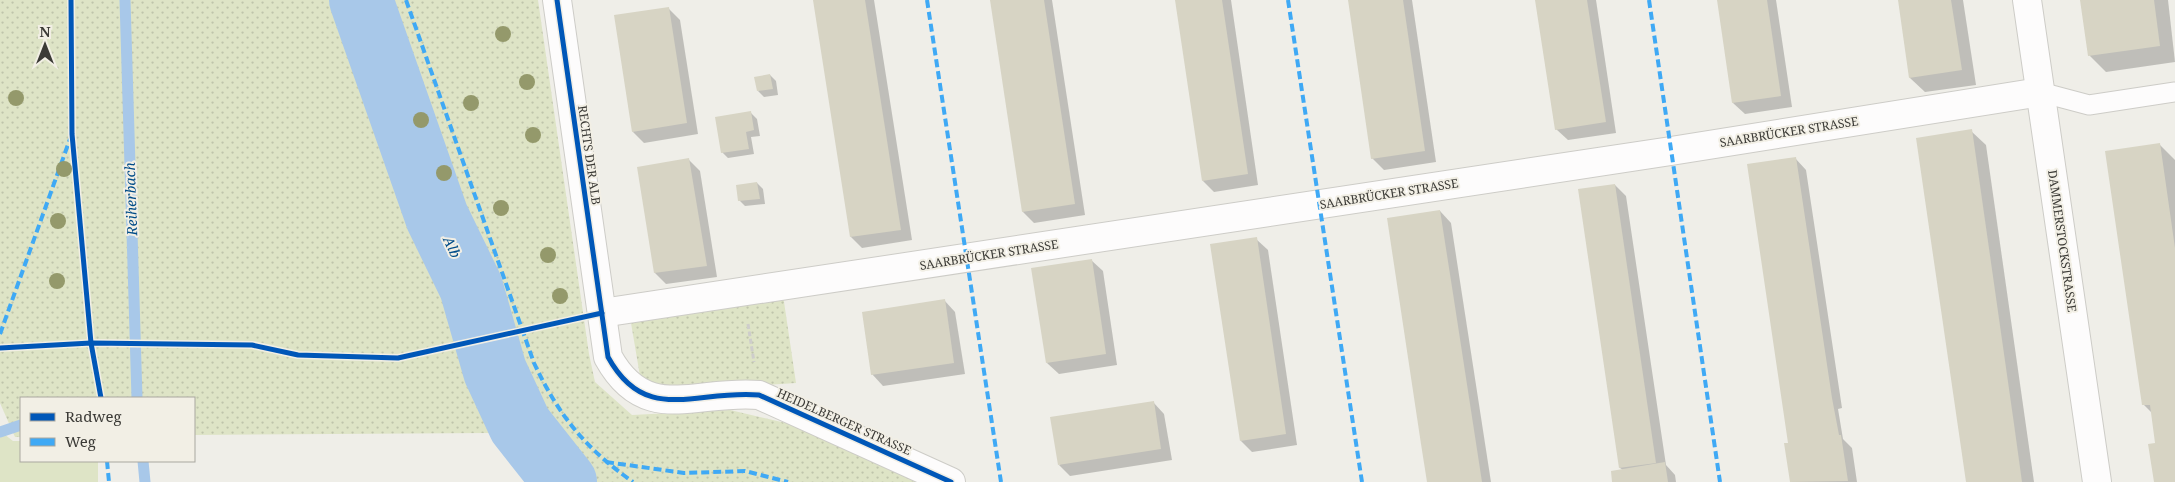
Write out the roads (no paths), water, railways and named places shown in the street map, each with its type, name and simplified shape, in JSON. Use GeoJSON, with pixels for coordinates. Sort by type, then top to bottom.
{"type":"FeatureCollection","features":[{"type":"Feature","properties":{"kind":"street","name":"RECHTS DER ALB"},"geometry":{"type":"LineString","coordinates":[[556,0],[602,313]]}},
{"type":"Feature","properties":{"kind":"street","name":"DAMMERSTOCKSTRASSE"},"geometry":{"type":"LineString","coordinates":[[2027,0],[2097,482]]}},
{"type":"Feature","properties":{"kind":"street","name":"SAARBRÜCKER STRASSE"},"geometry":{"type":"LineString","coordinates":[[602,313],[1681,149],[2040,92]]}},
{"type":"Feature","properties":{"kind":"street","name":"HEIDELBERGER STRASSE"},"geometry":{"type":"LineString","coordinates":[[602,313],[608,357],[618,374],[637,392],[651,398],[664,400],[735,393],[759,395],[951,482]]}},
{"type":"Feature","properties":{"kind":"lane","name":"SAARBRÜCKER STRASSE"},"geometry":{"type":"LineString","coordinates":[[2040,92],[2089,105],[2175,92]]}},
{"type":"Feature","properties":{"kind":"waterway","name":"Reiherbach"},"geometry":{"type":"LineString","coordinates":[[125,0],[137,397]]}},
{"type":"Feature","properties":{"kind":"waterway","name":"Alb"},"geometry":{"type":"LineString","coordinates":[[361,0],[437,217],[471,287],[495,371],[520,425],[565,482]]}},
{"type":"Feature","properties":{"kind":"waterway"},"geometry":{"type":"LineString","coordinates":[[0,432],[20,425]]}},
{"type":"Feature","properties":{"kind":"waterway","name":"Reiherbach"},"geometry":{"type":"LineString","coordinates":[[143,462],[145,482]]}}]}
